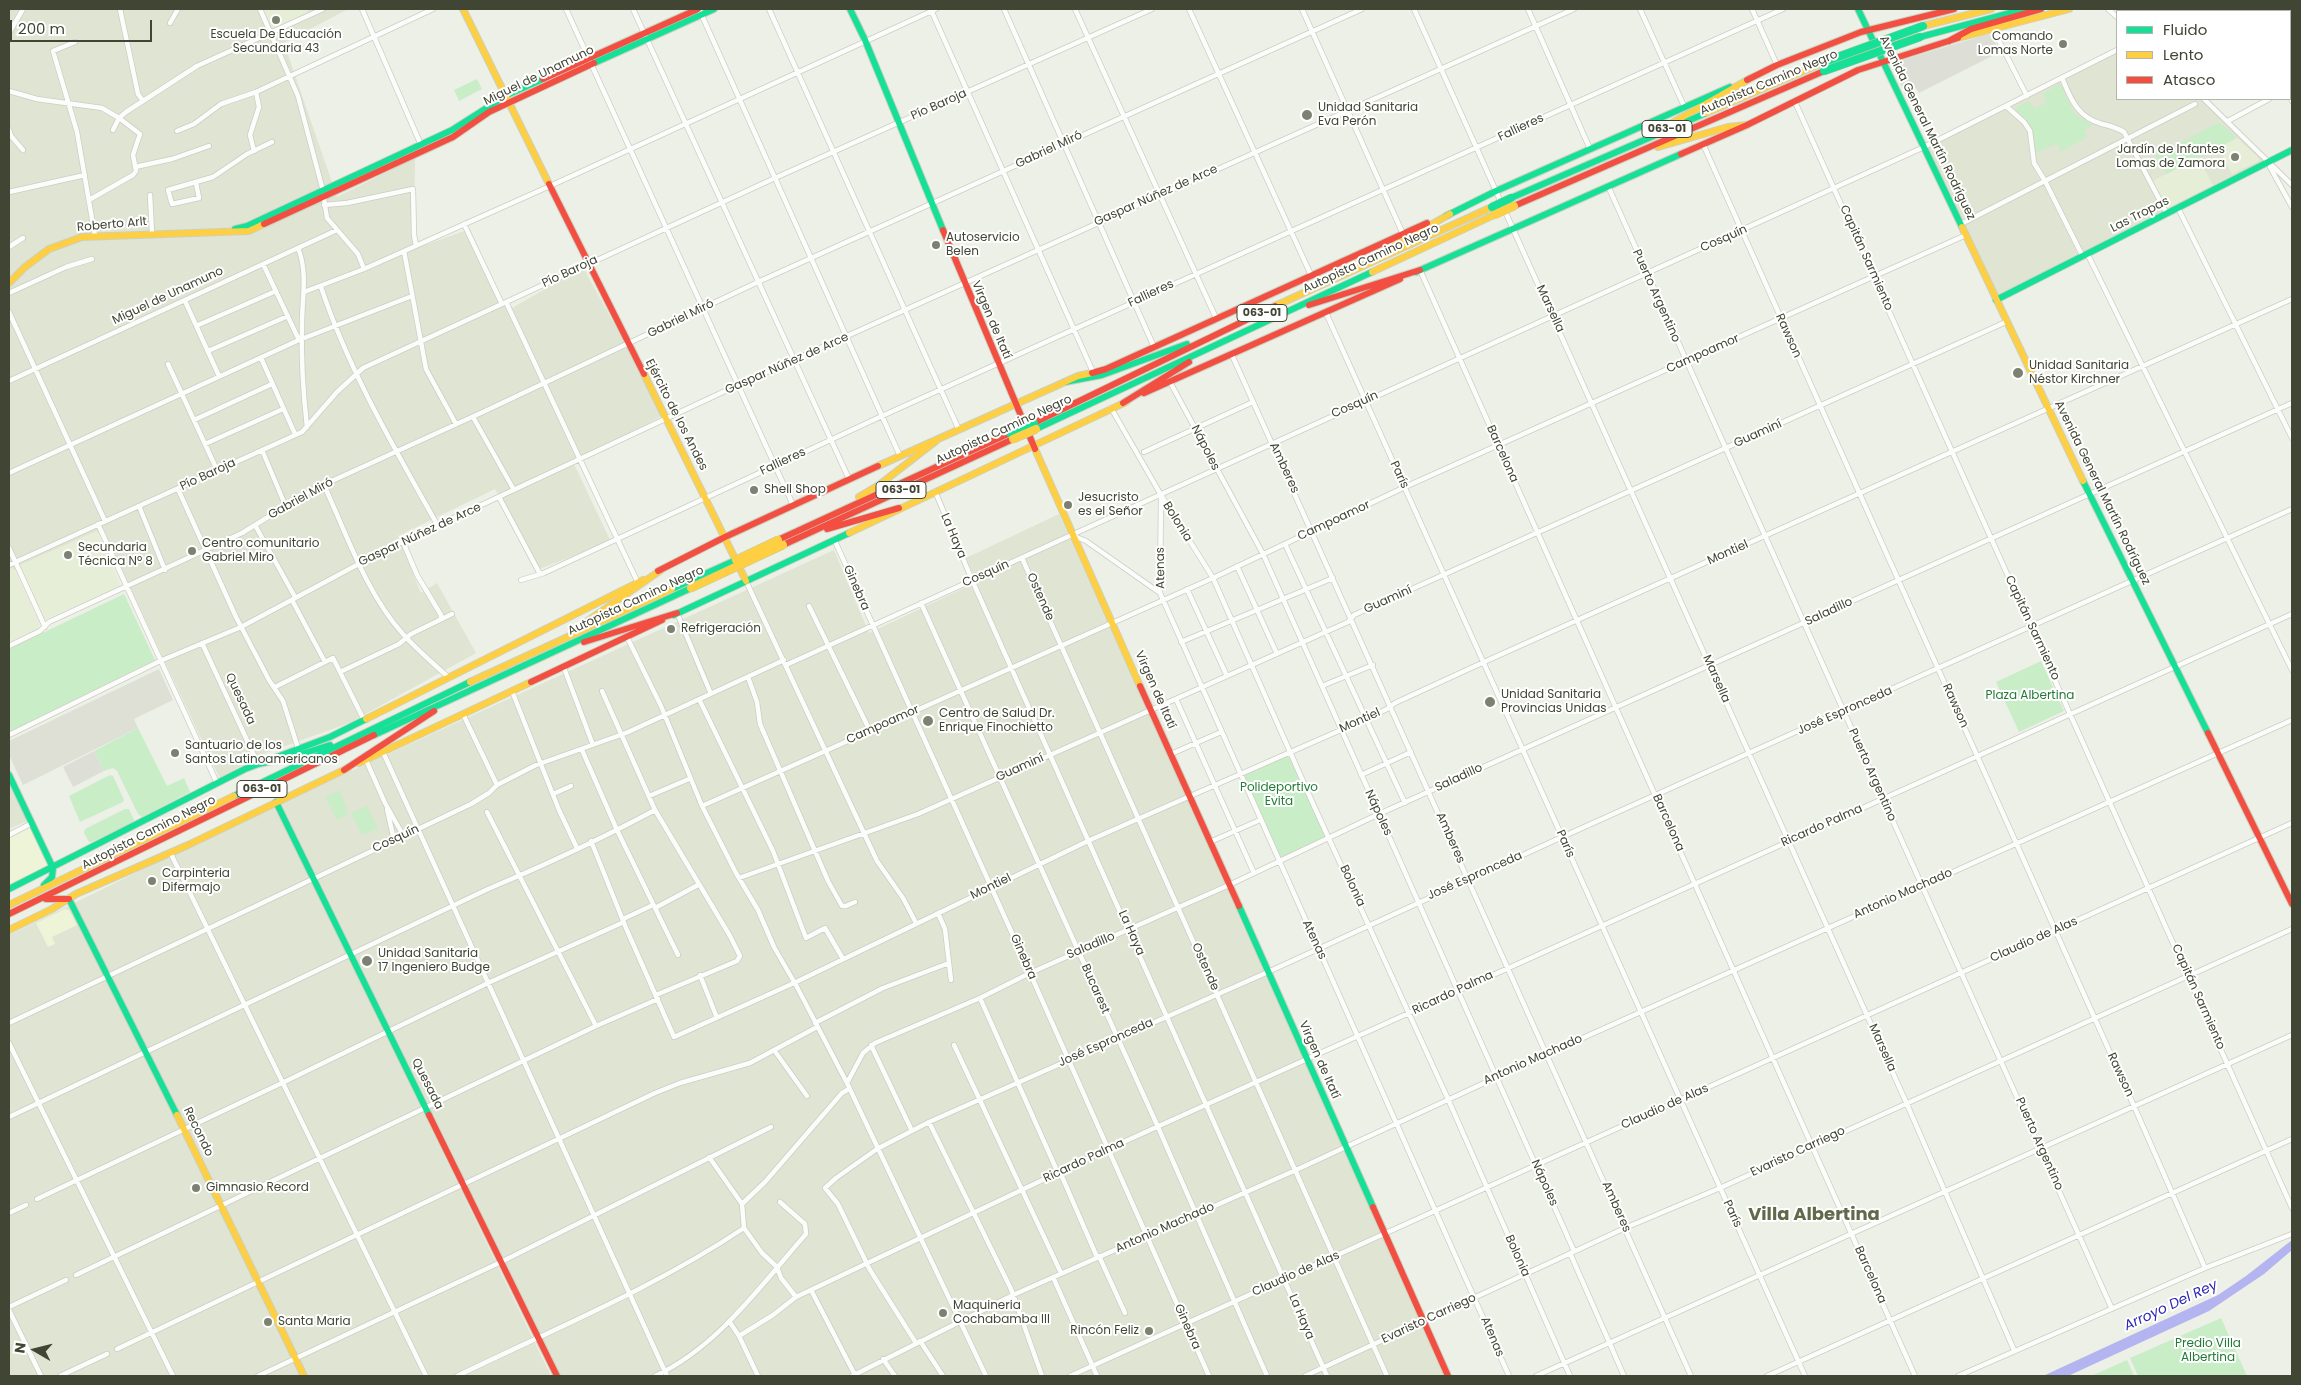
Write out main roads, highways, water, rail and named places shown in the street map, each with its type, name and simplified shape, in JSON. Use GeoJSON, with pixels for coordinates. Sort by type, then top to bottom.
{"type":"FeatureCollection","features":[{"type":"Feature","properties":{"kind":"main road","name":"Ejército de los Andes"},"geometry":{"type":"LineString","coordinates":[[463,9],[746,581]]}},
{"type":"Feature","properties":{"kind":"main road","name":"Miguel de Unamuno"},"geometry":{"type":"LineString","coordinates":[[323,193],[459,133],[508,98],[699,11],[714,9]]}},
{"type":"Feature","properties":{"kind":"main road","name":"Virgen de Itatí"},"geometry":{"type":"LineString","coordinates":[[850,9],[865,40],[1015,404],[1448,1376]]}},
{"type":"Feature","properties":{"kind":"main road","name":"Avenida General Martín Rodríguez"},"geometry":{"type":"LineString","coordinates":[[1858,9],[2006,322],[2292,904]]}},
{"type":"Feature","properties":{"kind":"main road"},"geometry":{"type":"LineString","coordinates":[[1319,285],[1496,191],[1777,65],[1868,30],[1954,9]]}},
{"type":"Feature","properties":{"kind":"main road","name":"Autopista Camino Negro"},"geometry":{"type":"LineString","coordinates":[[784,542],[816,522],[1220,344],[1595,160],[1824,62],[1923,26],[1991,9]]}},
{"type":"Feature","properties":{"kind":"main road","name":"Autopista Camino Negro"},"geometry":{"type":"LineString","coordinates":[[1512,202],[1628,156],[1824,71],[1920,37],[2025,9]]}},
{"type":"Feature","properties":{"kind":"main road"},"geometry":{"type":"LineString","coordinates":[[1949,40],[1971,29],[2041,9]]}},
{"type":"Feature","properties":{"kind":"main road"},"geometry":{"type":"LineString","coordinates":[[9,930],[70,899],[76,894],[564,668],[934,490],[1110,408],[1746,125],[1858,70],[1949,40],[2069,9]]}},
{"type":"Feature","properties":{"kind":"main road"},"geometry":{"type":"LineString","coordinates":[[1595,160],[1665,126],[1750,78]]}},
{"type":"Feature","properties":{"kind":"main road"},"geometry":{"type":"LineString","coordinates":[[1628,156],[1728,127],[1746,125]]}},
{"type":"Feature","properties":{"kind":"main road","name":"Las Tropas"},"geometry":{"type":"LineString","coordinates":[[1996,300],[2292,150]]}},
{"type":"Feature","properties":{"kind":"main road","name":"Roberto Arlt"},"geometry":{"type":"LineString","coordinates":[[9,284],[25,267],[49,249],[69,240],[94,236],[231,230],[248,231],[323,193]]}},
{"type":"Feature","properties":{"kind":"main road","name":"Autopista Camino Negro"},"geometry":{"type":"LineString","coordinates":[[1035,426],[1319,285],[1493,211]]}},
{"type":"Feature","properties":{"kind":"main road"},"geometry":{"type":"LineString","coordinates":[[9,889],[217,783],[258,764],[330,737],[638,583],[725,537],[793,505],[1015,404],[1065,382],[1106,369],[1450,214]]}},
{"type":"Feature","properties":{"kind":"main road"},"geometry":{"type":"LineString","coordinates":[[1288,310],[1420,270]]}},
{"type":"Feature","properties":{"kind":"main road"},"geometry":{"type":"LineString","coordinates":[[1065,382],[1102,375],[1215,335]]}},
{"type":"Feature","properties":{"kind":"main road"},"geometry":{"type":"LineString","coordinates":[[1122,403],[1220,344]]}},
{"type":"Feature","properties":{"kind":"main road","name":"Autopista Camino Negro"},"geometry":{"type":"LineString","coordinates":[[9,904],[544,647],[689,585],[1011,436]]}},
{"type":"Feature","properties":{"kind":"main road"},"geometry":{"type":"LineString","coordinates":[[816,522],[879,485],[936,441]]}},
{"type":"Feature","properties":{"kind":"main road"},"geometry":{"type":"LineString","coordinates":[[784,542],[899,508]]}},
{"type":"Feature","properties":{"kind":"main road"},"geometry":{"type":"LineString","coordinates":[[544,647],[610,607],[661,570]]}},
{"type":"Feature","properties":{"kind":"main road","name":"Autopista Camino Negro"},"geometry":{"type":"LineString","coordinates":[[9,914],[240,800],[689,585]]}},
{"type":"Feature","properties":{"kind":"main road"},"geometry":{"type":"LineString","coordinates":[[528,662],[599,637],[677,613]]}},
{"type":"Feature","properties":{"kind":"main road"},"geometry":{"type":"LineString","coordinates":[[344,770],[421,719],[492,680]]}},
{"type":"Feature","properties":{"kind":"main road"},"geometry":{"type":"LineString","coordinates":[[258,764],[312,751],[374,728]]}},
{"type":"Feature","properties":{"kind":"main road"},"geometry":{"type":"LineString","coordinates":[[9,775],[53,868],[50,880],[32,893]]}},
{"type":"Feature","properties":{"kind":"main road","name":"Quesada"},"geometry":{"type":"LineString","coordinates":[[276,802],[557,1376]]}},
{"type":"Feature","properties":{"kind":"main road"},"geometry":{"type":"LineString","coordinates":[[34,902],[55,898],[70,899]]}},
{"type":"Feature","properties":{"kind":"main road","name":"Recondo"},"geometry":{"type":"LineString","coordinates":[[70,899],[304,1376]]}},
{"type":"Feature","properties":{"kind":"water"},"geometry":{"type":"Polygon","coordinates":[[[2292,1240],[2292,1250],[2264,1274],[2209,1311],[2068,1376],[2043,1376],[2218,1295],[2292,1240]]]}},
{"type":"Feature","properties":{"kind":"place","name":"Escuela De Educación Secundaria 43"},"geometry":{"type":"Point","coordinates":[276,20]}},
{"type":"Feature","properties":{"kind":"place","name":"Comando Lomas Norte"},"geometry":{"type":"Point","coordinates":[2063,44]}},
{"type":"Feature","properties":{"kind":"place","name":"Unidad Sanitaria Eva Perón"},"geometry":{"type":"Point","coordinates":[1307,115]}},
{"type":"Feature","properties":{"kind":"place","name":"Jardín de Infantes Lomas de Zamora"},"geometry":{"type":"Point","coordinates":[2235,157]}},
{"type":"Feature","properties":{"kind":"place","name":"Autoservicio Belen"},"geometry":{"type":"Point","coordinates":[936,245]}},
{"type":"Feature","properties":{"kind":"place","name":"Unidad Sanitaria Néstor Kirchner"},"geometry":{"type":"Point","coordinates":[2018,373]}},
{"type":"Feature","properties":{"kind":"place","name":"Shell Shop"},"geometry":{"type":"Point","coordinates":[754,490]}},
{"type":"Feature","properties":{"kind":"place","name":"Jesucristo es el Señor"},"geometry":{"type":"Point","coordinates":[1068,505]}},
{"type":"Feature","properties":{"kind":"place","name":"Centro comunitario Gabriel Miro"},"geometry":{"type":"Point","coordinates":[192,551]}},
{"type":"Feature","properties":{"kind":"place","name":"Secundaria Técnica Nº 8"},"geometry":{"type":"Point","coordinates":[68,555]}},
{"type":"Feature","properties":{"kind":"place","name":"Refrigeración"},"geometry":{"type":"Point","coordinates":[671,629]}},
{"type":"Feature","properties":{"kind":"place","name":"Unidad Sanitaria Provincias Unidas"},"geometry":{"type":"Point","coordinates":[1490,702]}},
{"type":"Feature","properties":{"kind":"place","name":"Centro de Salud Dr. Enrique Finochietto"},"geometry":{"type":"Point","coordinates":[928,721]}},
{"type":"Feature","properties":{"kind":"place","name":"Santuario de los Santos Latinoamericanos"},"geometry":{"type":"Point","coordinates":[175,753]}},
{"type":"Feature","properties":{"kind":"place","name":"Carpinteria Difermajo"},"geometry":{"type":"Point","coordinates":[152,881]}},
{"type":"Feature","properties":{"kind":"place","name":"Unidad Sanitaria 17 Ingeniero Budge"},"geometry":{"type":"Point","coordinates":[367,961]}},
{"type":"Feature","properties":{"kind":"place","name":"Gimnasio Record"},"geometry":{"type":"Point","coordinates":[196,1188]}},
{"type":"Feature","properties":{"kind":"place","name":"Maquineria Cochabamba III"},"geometry":{"type":"Point","coordinates":[943,1313]}},
{"type":"Feature","properties":{"kind":"place","name":"Santa Maria"},"geometry":{"type":"Point","coordinates":[268,1322]}},
{"type":"Feature","properties":{"kind":"place","name":"Rincón Feliz"},"geometry":{"type":"Point","coordinates":[1149,1331]}},
{"type":"Feature","properties":{"kind":"district","name":"Villa Albertina"},"geometry":{"type":"Point","coordinates":[1814,1215]}},
{"type":"Feature","properties":{"kind":"park label","name":"Plaza Albertina"},"geometry":{"type":"Point","coordinates":[2030,696]}},
{"type":"Feature","properties":{"kind":"park label","name":"Polideportivo Evita"},"geometry":{"type":"Point","coordinates":[1279,795]}},
{"type":"Feature","properties":{"kind":"park label","name":"Predio Villa Albertina"},"geometry":{"type":"Point","coordinates":[2208,1351]}},
{"type":"Feature","properties":{"kind":"water label","name":"Arroyo Del Rey"},"geometry":{"type":"Point","coordinates":[2171,1306]}}]}
